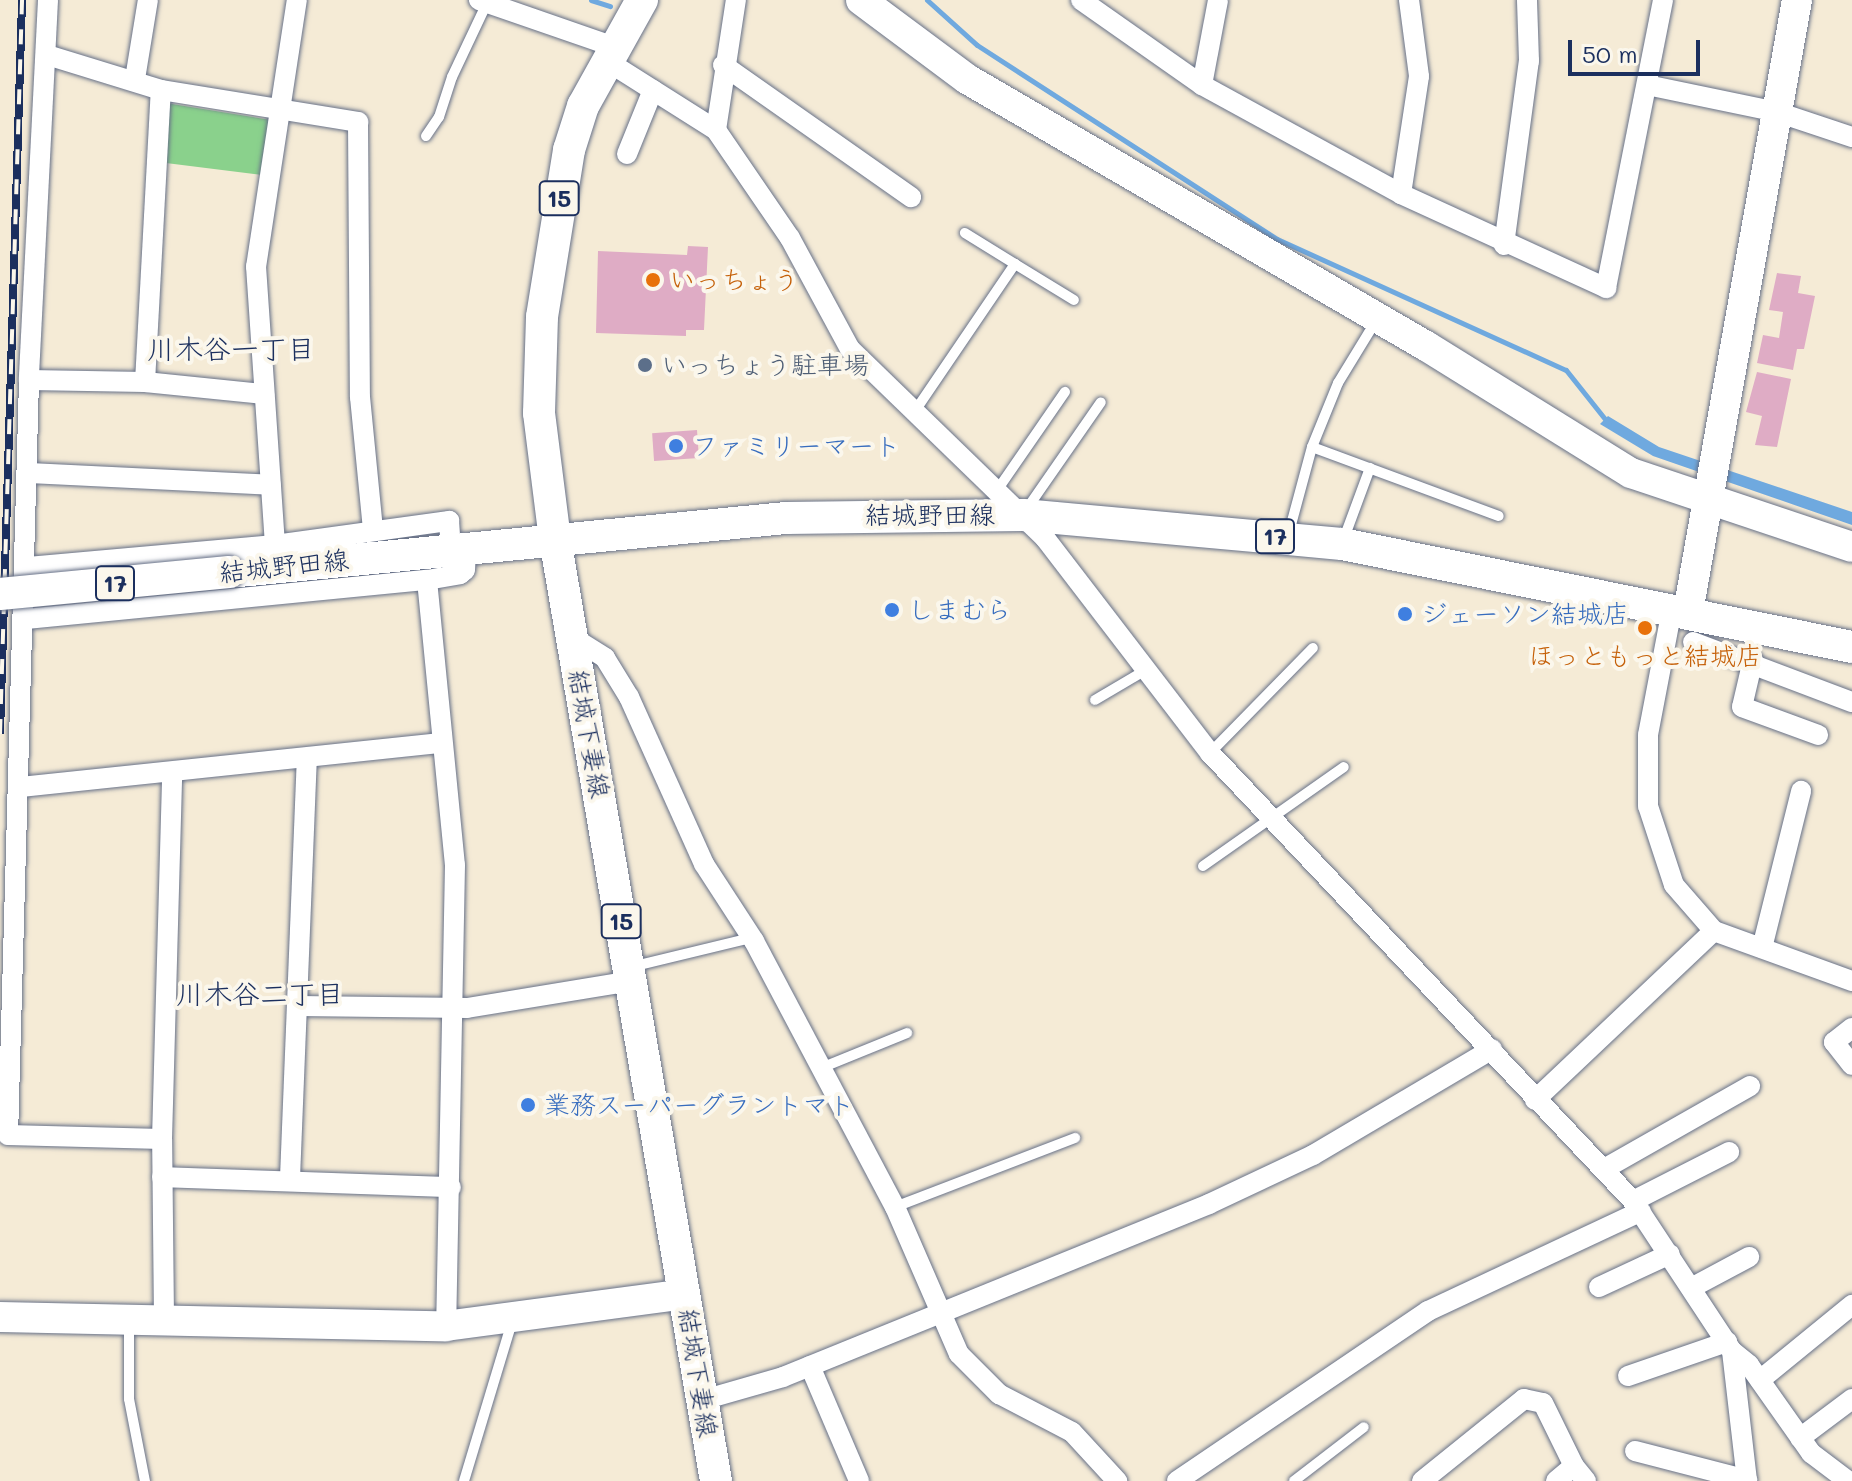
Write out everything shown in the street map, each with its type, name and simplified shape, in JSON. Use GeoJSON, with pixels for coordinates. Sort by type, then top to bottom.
{"type":"FeatureCollection","features":[{"type":"Feature","properties":{"kind":"main road","name":"結城下妻線"},"geometry":{"type":"LineString","coordinates":[[642,0],[611,54],[569,150],[542,317],[539,413],[555,539],[716,1481]]}},
{"type":"Feature","properties":{"kind":"main road","name":"結城野田線"},"geometry":{"type":"LineString","coordinates":[[0,594],[786,518],[1023,515],[1342,544],[1685,621],[1852,647]]}},
{"type":"Feature","properties":{"kind":"street"},"geometry":{"type":"LineString","coordinates":[[48,0],[29,380],[28,567],[8,1135],[162,1139]]}},
{"type":"Feature","properties":{"kind":"street"},"geometry":{"type":"LineString","coordinates":[[135,79],[148,0]]}},
{"type":"Feature","properties":{"kind":"street"},"geometry":{"type":"LineString","coordinates":[[275,545],[256,267],[297,0]]}},
{"type":"Feature","properties":{"kind":"street"},"geometry":{"type":"LineString","coordinates":[[716,130],[723,65],[736,0]]}},
{"type":"Feature","properties":{"kind":"street"},"geometry":{"type":"LineString","coordinates":[[861,0],[967,79],[1377,318],[1617,465],[1712,476],[1852,547]]}},
{"type":"Feature","properties":{"kind":"street"},"geometry":{"type":"LineString","coordinates":[[1081,0],[1202,85],[1401,194],[1504,245],[1606,288],[1663,0]]}},
{"type":"Feature","properties":{"kind":"street"},"geometry":{"type":"LineString","coordinates":[[1202,85],[1218,0]]}},
{"type":"Feature","properties":{"kind":"street"},"geometry":{"type":"LineString","coordinates":[[1401,194],[1419,76],[1409,0]]}},
{"type":"Feature","properties":{"kind":"street"},"geometry":{"type":"LineString","coordinates":[[1504,245],[1529,61],[1527,0]]}},
{"type":"Feature","properties":{"kind":"street"},"geometry":{"type":"LineString","coordinates":[[1797,0],[1685,621],[1648,735],[1648,806],[1674,885],[1714,931],[1852,981]]}},
{"type":"Feature","properties":{"kind":"street"},"geometry":{"type":"LineString","coordinates":[[483,2],[611,54],[653,90],[716,130],[790,238],[850,349],[1023,515],[1210,753],[1637,1206],[1729,1346],[1760,1380],[1811,1453],[1848,1481]]}},
{"type":"Feature","properties":{"kind":"street"},"geometry":{"type":"LineString","coordinates":[[47,55],[135,79],[161,90],[281,114],[358,122],[360,397],[373,530]]}},
{"type":"Feature","properties":{"kind":"street"},"geometry":{"type":"LineString","coordinates":[[723,65],[911,197]]}},
{"type":"Feature","properties":{"kind":"street"},"geometry":{"type":"LineString","coordinates":[[1647,85],[1777,112],[1852,137]]}},
{"type":"Feature","properties":{"kind":"street"},"geometry":{"type":"LineString","coordinates":[[145,382],[161,90]]}},
{"type":"Feature","properties":{"kind":"street"},"geometry":{"type":"LineString","coordinates":[[627,154],[653,90]]}},
{"type":"Feature","properties":{"kind":"street"},"geometry":{"type":"LineString","coordinates":[[29,380],[145,382],[264,394]]}},
{"type":"Feature","properties":{"kind":"street"},"geometry":{"type":"LineString","coordinates":[[29,473],[271,485]]}},
{"type":"Feature","properties":{"kind":"street"},"geometry":{"type":"LineString","coordinates":[[26,619],[427,580],[460,574],[465,570],[449,521],[275,545],[28,567]]}},
{"type":"Feature","properties":{"kind":"street"},"geometry":{"type":"LineString","coordinates":[[427,580],[455,865],[455,1009],[446,1326]]}},
{"type":"Feature","properties":{"kind":"street"},"geometry":{"type":"LineString","coordinates":[[1685,621],[1753,660],[1852,702]]}},
{"type":"Feature","properties":{"kind":"street"},"geometry":{"type":"LineString","coordinates":[[572,637],[605,658],[621,684],[704,864],[751,938],[895,1207],[938,1310],[976,1375],[999,1394],[1072,1432],[1117,1481]]}},
{"type":"Feature","properties":{"kind":"street"},"geometry":{"type":"LineString","coordinates":[[1753,660],[1742,707],[1818,735]]}},
{"type":"Feature","properties":{"kind":"street"},"geometry":{"type":"LineString","coordinates":[[21,787],[307,761],[441,743]]}},
{"type":"Feature","properties":{"kind":"street"},"geometry":{"type":"LineString","coordinates":[[290,1178],[307,761]]}},
{"type":"Feature","properties":{"kind":"street"},"geometry":{"type":"LineString","coordinates":[[164,1319],[162,1139],[172,773]]}},
{"type":"Feature","properties":{"kind":"street"},"geometry":{"type":"LineString","coordinates":[[1762,948],[1801,791]]}},
{"type":"Feature","properties":{"kind":"street"},"geometry":{"type":"LineString","coordinates":[[1535,1100],[1714,931]]}},
{"type":"Feature","properties":{"kind":"street"},"geometry":{"type":"LineString","coordinates":[[298,1006],[455,1009],[630,974]]}},
{"type":"Feature","properties":{"kind":"street"},"geometry":{"type":"LineString","coordinates":[[1852,1028],[1834,1042],[1852,1065]]}},
{"type":"Feature","properties":{"kind":"street"},"geometry":{"type":"LineString","coordinates":[[703,1400],[810,1366],[938,1310],[1222,1198],[1313,1155],[1492,1049]]}},
{"type":"Feature","properties":{"kind":"street"},"geometry":{"type":"LineString","coordinates":[[1604,1169],[1750,1086]]}},
{"type":"Feature","properties":{"kind":"street"},"geometry":{"type":"LineString","coordinates":[[1177,1481],[1428,1311],[1637,1206],[1729,1152]]}},
{"type":"Feature","properties":{"kind":"street"},"geometry":{"type":"LineString","coordinates":[[162,1177],[290,1178],[451,1187]]}},
{"type":"Feature","properties":{"kind":"street"},"geometry":{"type":"LineString","coordinates":[[1599,1287],[1670,1254]]}},
{"type":"Feature","properties":{"kind":"street"},"geometry":{"type":"LineString","coordinates":[[1691,1288],[1749,1257]]}},
{"type":"Feature","properties":{"kind":"street"},"geometry":{"type":"LineString","coordinates":[[0,1317],[446,1326],[513,1321],[685,1294]]}},
{"type":"Feature","properties":{"kind":"street"},"geometry":{"type":"LineString","coordinates":[[1760,1380],[1852,1305]]}},
{"type":"Feature","properties":{"kind":"street"},"geometry":{"type":"LineString","coordinates":[[1628,1376],[1729,1346]]}},
{"type":"Feature","properties":{"kind":"street"},"geometry":{"type":"LineString","coordinates":[[1635,1451],[1715,1477],[1747,1480],[1729,1346]]}},
{"type":"Feature","properties":{"kind":"street"},"geometry":{"type":"LineString","coordinates":[[810,1366],[859,1481]]}},
{"type":"Feature","properties":{"kind":"street"},"geometry":{"type":"LineString","coordinates":[[1426,1480],[1524,1399],[1543,1403],[1580,1474],[1556,1481]]}},
{"type":"Feature","properties":{"kind":"street"},"geometry":{"type":"LineString","coordinates":[[1800,1438],[1852,1399]]}},
{"type":"Feature","properties":{"kind":"lane"},"geometry":{"type":"LineString","coordinates":[[426,136],[439,117],[483,2]]}},
{"type":"Feature","properties":{"kind":"lane"},"geometry":{"type":"LineString","coordinates":[[965,233],[1074,300]]}},
{"type":"Feature","properties":{"kind":"lane"},"geometry":{"type":"LineString","coordinates":[[915,411],[1015,264]]}},
{"type":"Feature","properties":{"kind":"lane"},"geometry":{"type":"LineString","coordinates":[[1287,538],[1312,447],[1338,383],[1377,318]]}},
{"type":"Feature","properties":{"kind":"lane"},"geometry":{"type":"LineString","coordinates":[[998,489],[1065,392]]}},
{"type":"Feature","properties":{"kind":"lane"},"geometry":{"type":"LineString","coordinates":[[1023,515],[1101,402]]}},
{"type":"Feature","properties":{"kind":"lane"},"geometry":{"type":"LineString","coordinates":[[1312,447],[1499,516]]}},
{"type":"Feature","properties":{"kind":"lane"},"geometry":{"type":"LineString","coordinates":[[1342,544],[1370,468]]}},
{"type":"Feature","properties":{"kind":"lane"},"geometry":{"type":"LineString","coordinates":[[1210,753],[1313,648]]}},
{"type":"Feature","properties":{"kind":"lane"},"geometry":{"type":"LineString","coordinates":[[1095,700],[1144,671]]}},
{"type":"Feature","properties":{"kind":"lane"},"geometry":{"type":"LineString","coordinates":[[1203,866],[1344,767]]}},
{"type":"Feature","properties":{"kind":"lane"},"geometry":{"type":"LineString","coordinates":[[630,974],[751,938]]}},
{"type":"Feature","properties":{"kind":"lane"},"geometry":{"type":"LineString","coordinates":[[819,1069],[907,1033]]}},
{"type":"Feature","properties":{"kind":"lane"},"geometry":{"type":"LineString","coordinates":[[895,1207],[1075,1138]]}},
{"type":"Feature","properties":{"kind":"lane"},"geometry":{"type":"LineString","coordinates":[[129,1318],[129,1399],[145,1481]]}},
{"type":"Feature","properties":{"kind":"lane"},"geometry":{"type":"LineString","coordinates":[[465,1481],[513,1321]]}},
{"type":"Feature","properties":{"kind":"lane"},"geometry":{"type":"LineString","coordinates":[[1294,1481],[1364,1427]]}},
{"type":"Feature","properties":{"kind":"green space"},"geometry":{"type":"Polygon","coordinates":[[[166,103],[271,120],[263,175],[166,163],[166,103]]]}},
{"type":"Feature","properties":{"kind":"water"},"geometry":{"type":"Polygon","coordinates":[[[1608,416],[1659,447],[1852,512],[1852,525],[1653,456],[1600,424],[1608,416]]]}},
{"type":"Feature","properties":{"kind":"building"},"geometry":{"type":"Polygon","coordinates":[[[688,246],[708,247],[704,330],[686,330],[686,336],[596,333],[598,251],[687,255],[688,246]]]}},
{"type":"Feature","properties":{"kind":"building"},"geometry":{"type":"Polygon","coordinates":[[[1777,273],[1801,276],[1798,293],[1815,296],[1804,349],[1797,349],[1793,370],[1757,363],[1763,335],[1779,338],[1783,312],[1769,310],[1777,273]]]}},
{"type":"Feature","properties":{"kind":"building"},"geometry":{"type":"Polygon","coordinates":[[[1757,372],[1791,379],[1777,447],[1755,445],[1762,416],[1746,412],[1757,372]]]}},
{"type":"Feature","properties":{"kind":"building","name":"ファミリーマート"},"geometry":{"type":"Polygon","coordinates":[[[697,430],[699,458],[654,461],[652,433],[697,430]]]}},
{"type":"Feature","properties":{"kind":"waterway"},"geometry":{"type":"LineString","coordinates":[[591,0],[610,6]]}},
{"type":"Feature","properties":{"kind":"waterway"},"geometry":{"type":"LineString","coordinates":[[927,0],[977,45],[1277,239],[1566,370],[1609,424]]}},
{"type":"Feature","properties":{"kind":"railway"},"geometry":{"type":"LineString","coordinates":[[0,734],[22,0]]}},
{"type":"Feature","properties":{"kind":"place","name":"いっちょう"},"geometry":{"type":"Point","coordinates":[653,280]}},
{"type":"Feature","properties":{"kind":"place","name":"いっちょう駐車場"},"geometry":{"type":"Point","coordinates":[645,365]}},
{"type":"Feature","properties":{"kind":"place","name":"ファミリーマート"},"geometry":{"type":"Point","coordinates":[676,446]}},
{"type":"Feature","properties":{"kind":"place","name":"しまむら"},"geometry":{"type":"Point","coordinates":[892,610]}},
{"type":"Feature","properties":{"kind":"place","name":"ジェーソン結城店"},"geometry":{"type":"Point","coordinates":[1405,614]}},
{"type":"Feature","properties":{"kind":"place","name":"ほっともっと結城店"},"geometry":{"type":"Point","coordinates":[1645,628]}},
{"type":"Feature","properties":{"kind":"place","name":"業務スーパーグラントマト"},"geometry":{"type":"Point","coordinates":[528,1105]}},
{"type":"Feature","properties":{"kind":"district","name":"川木谷一丁目"},"geometry":{"type":"Point","coordinates":[231,348]}},
{"type":"Feature","properties":{"kind":"district","name":"川木谷二丁目"},"geometry":{"type":"Point","coordinates":[260,993]}}]}
